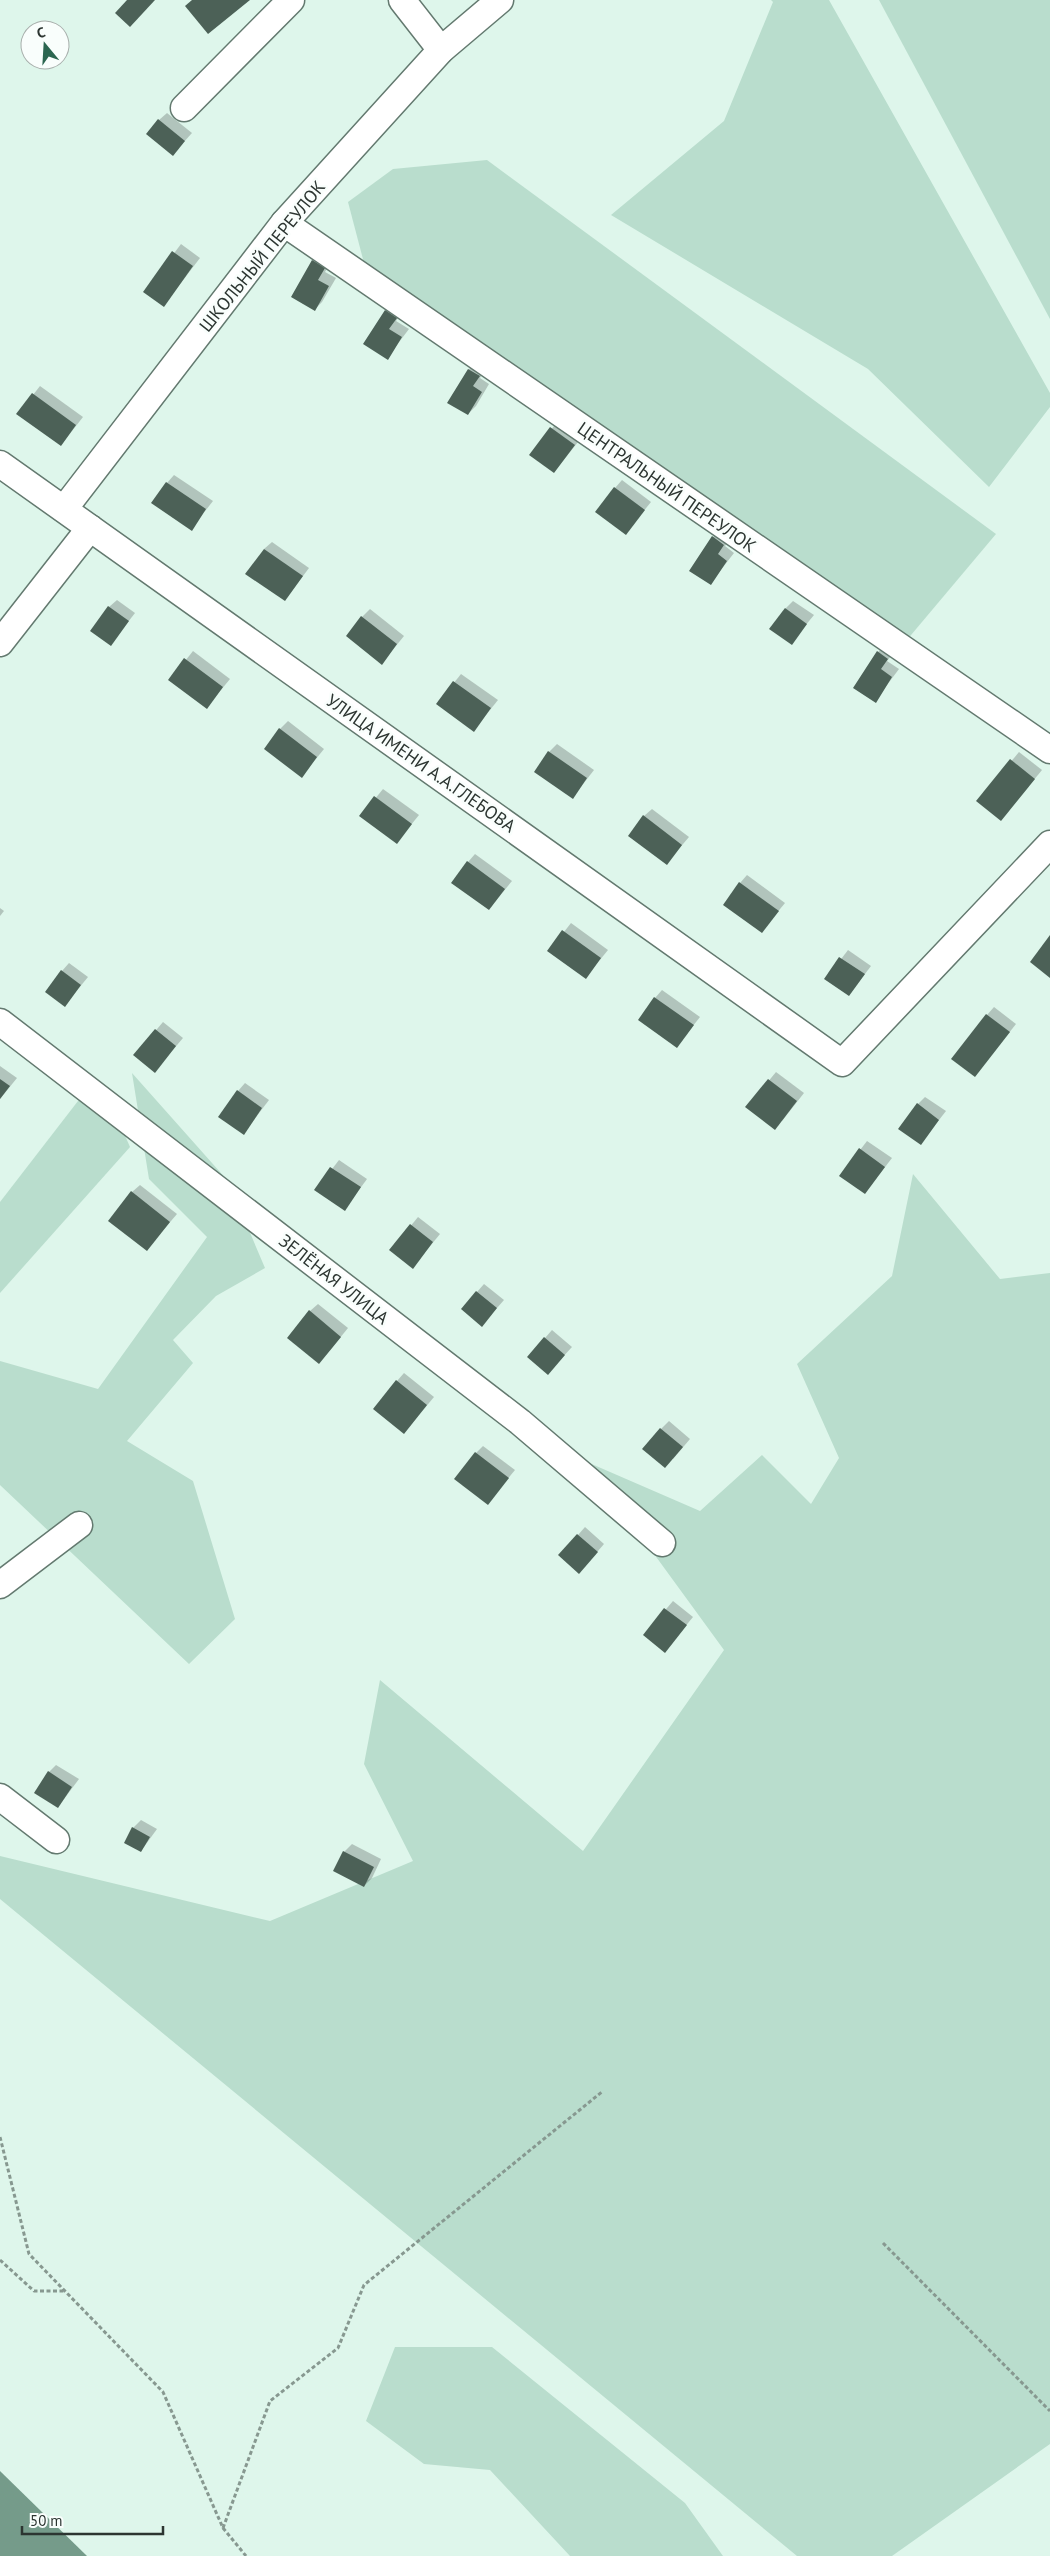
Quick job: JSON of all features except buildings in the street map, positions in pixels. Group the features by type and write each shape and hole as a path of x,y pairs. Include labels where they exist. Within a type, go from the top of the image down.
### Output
{"street":[{"path":"184,108 291,0"},
{"path":"402,0 441,50"},
{"name":"ШКОЛЬНЫЙ ПЕРЕУЛОК","path":"64,509 284,223 441,50 500,0"},
{"name":"ЦЕНТРАЛЬНЫЙ ПЕРЕУЛОК","path":"284,223 1050,750"},
{"name":"УЛИЦА ИМЕНИ А.А.ГЛЕБОВА","path":"0,464 842,1063 1050,844"},
{"path":"0,643 90,528"},
{"name":"ЗЕЛЁНАЯ УЛИЦА","path":"0,1022 520,1422 662,1544"},
{"path":"0,1584 79,1525"},
{"path":"0,1796 56,1840"}],"path":[{"path":"223,2528 270,2401 338,2348 364,2285 603,2091"},
{"path":"0,2137 29,2254 163,2392 223,2528 246,2556"},
{"path":"883,2244 1050,2411"},
{"path":"0,2260 34,2291 65,2291"}],"shaded area":[{"path":"771,0 829,0 1050,393 1050,407 989,487 868,369 611,215 724,121 773,2"},
{"path":"879,0 1050,0 1050,319"},
{"path":"487,160 996,534 906,641 364,263 348,202 393,169"},
{"path":"132,1073 228,1181 265,1268 216,1296 173,1340 193,1363 127,1441 193,1481 235,1619 189,1664 0,1485 0,1361 98,1389 207,1237 149,1179"},
{"path":"104,1088 130,1147 0,1293 0,1202 78,1101"},
{"path":"913,1174 1000,1279 1050,1273 1050,2444 892,2556 797,2556 0,1899 0,1856 270,1921 413,1861 364,1764 380,1680 583,1851 724,1650 587,1462 700,1511 762,1455 811,1504 839,1458 797,1364 892,1276"},
{"path":"395,2347 492,2347 685,2503 723,2556 570,2556 490,2470 424,2464 366,2421"},
{"path":"0,2471 87,2556 0,2556"}]}
